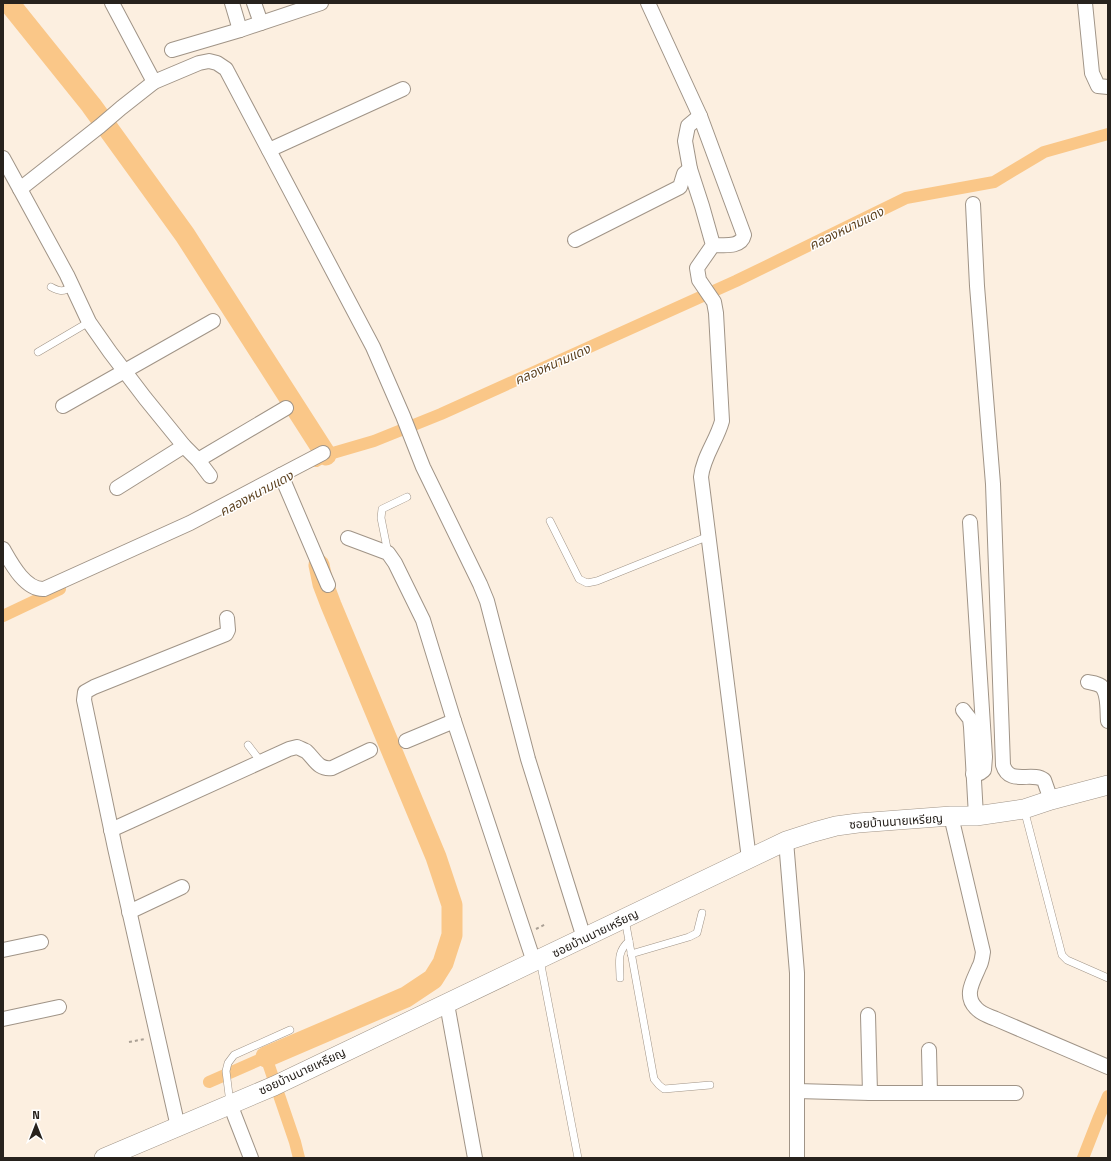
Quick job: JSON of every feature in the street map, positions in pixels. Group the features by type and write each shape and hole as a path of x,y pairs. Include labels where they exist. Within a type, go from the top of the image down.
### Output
{"street":[{"path":"112,3 154,82"},
{"path":"232,3 240,30"},
{"path":"254,3 261,22"},
{"path":"172,50 240,30 321,3"},
{"path":"648,3 700,116 744,235 743,240 739,244 713,246 697,268 699,280 714,302 716,313 722,421 720,431 702,468 701,477 749,859"},
{"path":"1086,3 1092,73 1098,86 1108,88"},
{"path":"20,189 154,82 199,63 209,61 217,63 226,69 373,347 423,467 480,584 487,601 528,758 584,938"},
{"path":"269,150 403,89"},
{"path":"700,116 688,126 685,141 690,169 713,246"},
{"path":"3,158 72,286 89,322 124,372 210,476"},
{"path":"575,240 680,187 684,174 690,169"},
{"path":"973,204 978,293 993,484 1004,765 1007,773 1012,776 1021,778 1040,777 1044,780 1051,800"},
{"path":"63,406 213,321"},
{"path":"198,460 286,408"},
{"path":"117,488 184,446"},
{"path":"3,549 16,570 25,580 36,588 44,589 283,481 322,453"},
{"path":"283,481 328,585"},
{"path":"970,522 985,757 984,770 980,773 973,774"},
{"path":"348,538 388,553 395,563 423,620 454,721 537,961"},
{"path":"178,1127 111,830 84,700 85,692 94,687 226,634 228,630 227,618"},
{"path":"1088,682 1100,685 1103,689 1106,696 1108,721"},
{"path":"963,710 970,719 976,816"},
{"path":"406,741 454,721"},
{"path":"111,830 289,749 297,747 305,751 322,768 326,769 332,768 370,750"},
{"name":"ซอยบ้านนายเหรียญ","path":"104,1158 274,1086 786,841 836,826 858,822 951,816 976,816 1024,809 1108,784"},
{"path":"951,816 983,952 982,960 971,984 970,991 971,1000 976,1008 996,1019 1108,1067"},
{"path":"786,841 797,973 797,1158"},
{"path":"130,912 182,887"},
{"path":"3,950 41,942"},
{"path":"447,1004 475,1158"},
{"path":"3,1019 59,1007"},
{"path":"868,1015 870,1093"},
{"path":"929,1050 930,1093"},
{"path":"797,1091 870,1093 1016,1093"},
{"path":"230,1104 250,1158"}],"lane":[{"path":"51,287 59,291 65,291 72,286"},
{"path":"38,352 89,322"},
{"path":"388,553 381,518 382,510 407,497"},
{"path":"550,521 579,579 587,583 597,581 709,536"},
{"path":"248,745 261,762"},
{"path":"1024,809 1062,955 1067,960 1108,978"},
{"path":"631,954 690,937 697,933 702,913"},
{"path":"625,919 654,1079 664,1089 710,1085"},
{"path":"620,978 619,957 621,951 629,941"},
{"path":"537,961 578,1158"},
{"path":"230,1104 226,1071 228,1063 234,1056 290,1030"}],"path":[{"path":"129,1042 157,1036"}],"waterway":[{"path":"9,3 91,105 185,235 326,455"},
{"name":"คลองหนามแดง","path":"316,461 326,455 374,441 441,414 736,281 906,198 994,182 1044,152 1108,134"},
{"path":"266,1057 406,997 433,979 443,963 452,935 452,905 436,857 331,605 323,584 319,565"},
{"name":"คลองหนามแดง","path":"3,616 60,589"},
{"path":"209,1082 266,1057 299,1158"},
{"path":"1083,1158 1108,1096"}]}
